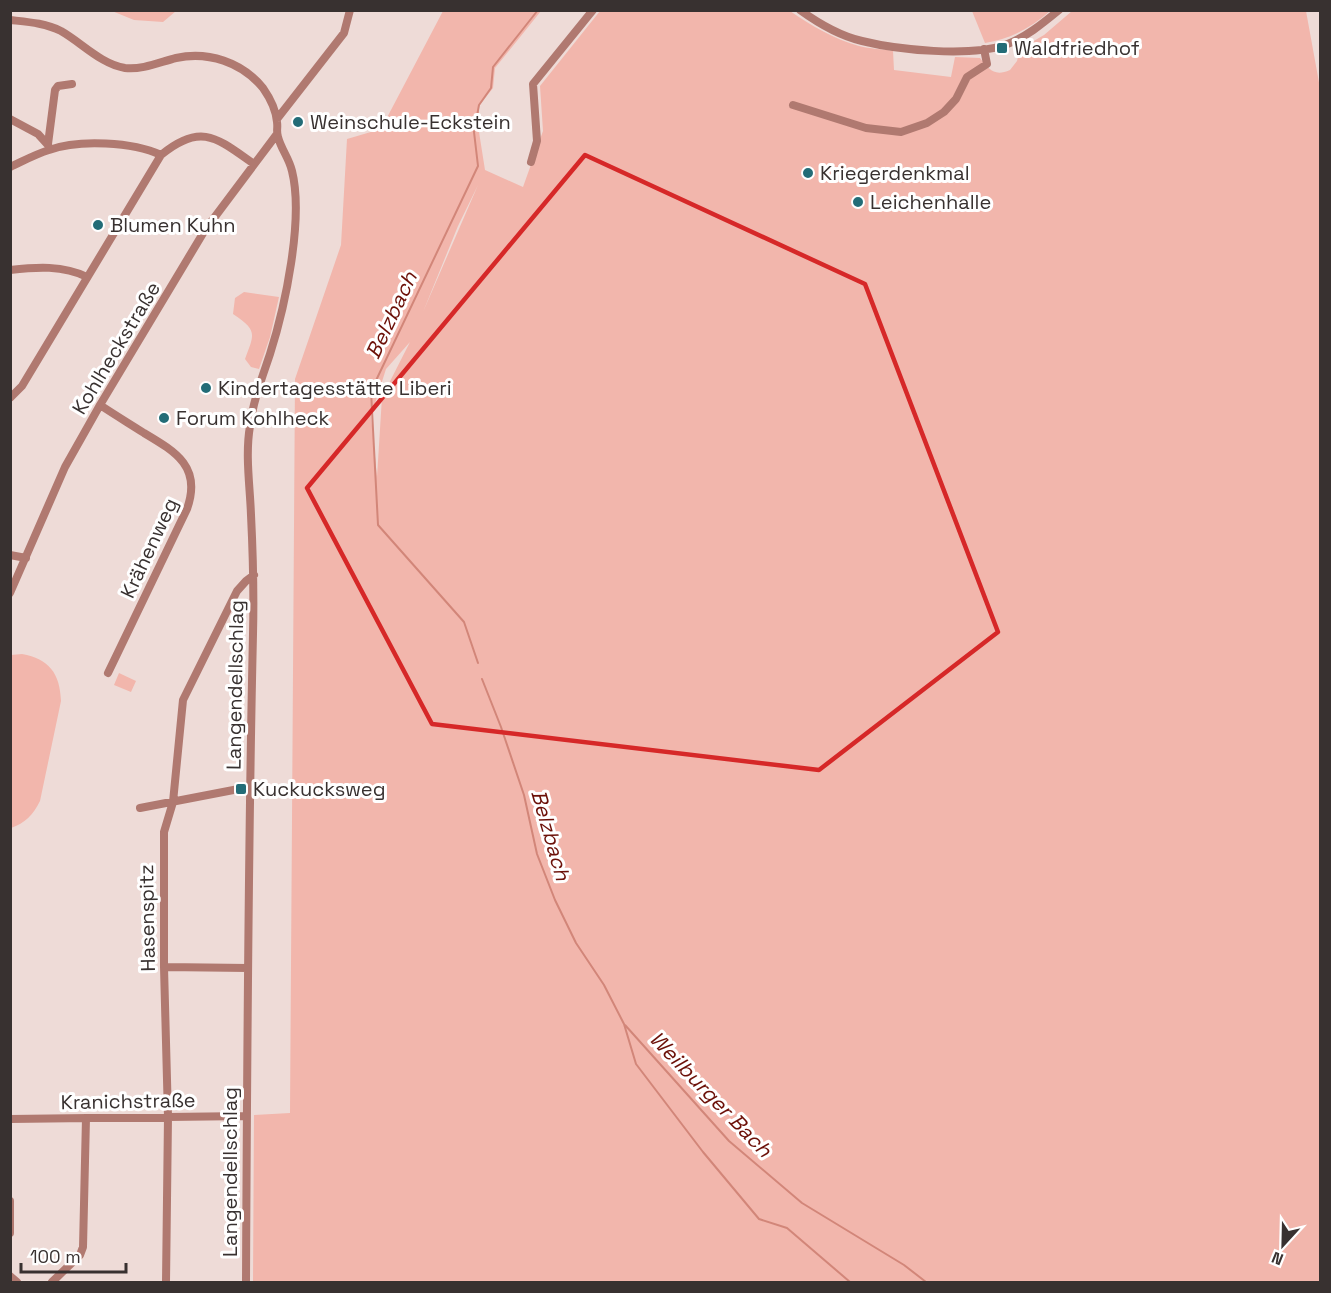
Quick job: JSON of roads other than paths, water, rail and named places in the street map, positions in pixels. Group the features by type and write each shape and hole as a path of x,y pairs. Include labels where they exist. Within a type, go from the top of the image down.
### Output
{"street":[{"path":"277,118 344,33 350,10"},
{"path":"531,162 537,141 533,84 593,10"},
{"path":"800,10 860,41 938,50 984,49 1014,42 1038,28 1059,10"},
{"path":"10,20 31,22 59,30 111,64 122,68 134,68 194,56 225,61 253,77 268,96 277,118 277,134"},
{"path":"793,105 867,128 900,132 927,123 944,112 954,102 967,77 987,64 984,49"},
{"path":"49,147 55,90 58,86 72,84"},
{"path":"10,119 38,134 49,147"},
{"name":"Kohlheckstraße","path":"10,593 65,468 100,405 205,230 277,134"},
{"name":"Langendellschlag","path":"246,1282 249,787 254,575 248,447 249,429 259,384 270,355 284,301 296,210 293,173 288,156 277,134"},
{"path":"10,398 22,386 161,155 184,139 198,136 212,137 225,143 254,164"},
{"path":"10,167 49,147 104,144 139,148 161,155"},
{"path":"10,270 50,268 68,270 87,277"},
{"name":"Krähenweg","path":"100,405 173,450 189,471 192,488 187,508 108,673"},
{"path":"10,555 26,558"},
{"name":"Hasenspitz","path":"166,1282 168,1117 162,845 173,801 183,700 237,591 254,575"},
{"path":"140,808 249,787"},
{"path":"164,967 248,968"},
{"name":"Kranichstraße","path":"10,1119 247,1116"},
{"path":"52,1282 80,1255 83,1247 86,1118"},
{"path":"10,1201 10,1233"},
{"path":"10,1276 17,1282"}],"waterway":[{"name":"Belzbach","path":"478,663 464,622 378,525 371,391 478,166 474,132 479,105 491,88 493,67 538,10"},
{"name":"Belzbach","path":"482,679 524,795 537,854 555,900 576,943 604,985 624,1024 636,1064 703,1152 759,1219 787,1228 850,1282"},
{"name":"Weilburger Bach","path":"625,1025 729,1141 802,1203 904,1265 926,1282"}],"place":[{"name":"Waldfriedhof","path":"1002,48"},
{"name":"Weinschule-Eckstein","path":"298,122"},
{"name":"Kriegerdenkmal","path":"808,173"},
{"name":"Leichenhalle","path":"858,202"},
{"name":"Blumen Kuhn","path":"98,225"},
{"name":"Kindertagesstätte Liberi","path":"206,388"},
{"name":"Forum Kohlheck","path":"164,418"},
{"name":"Kuckucksweg","path":"241,789"}]}
